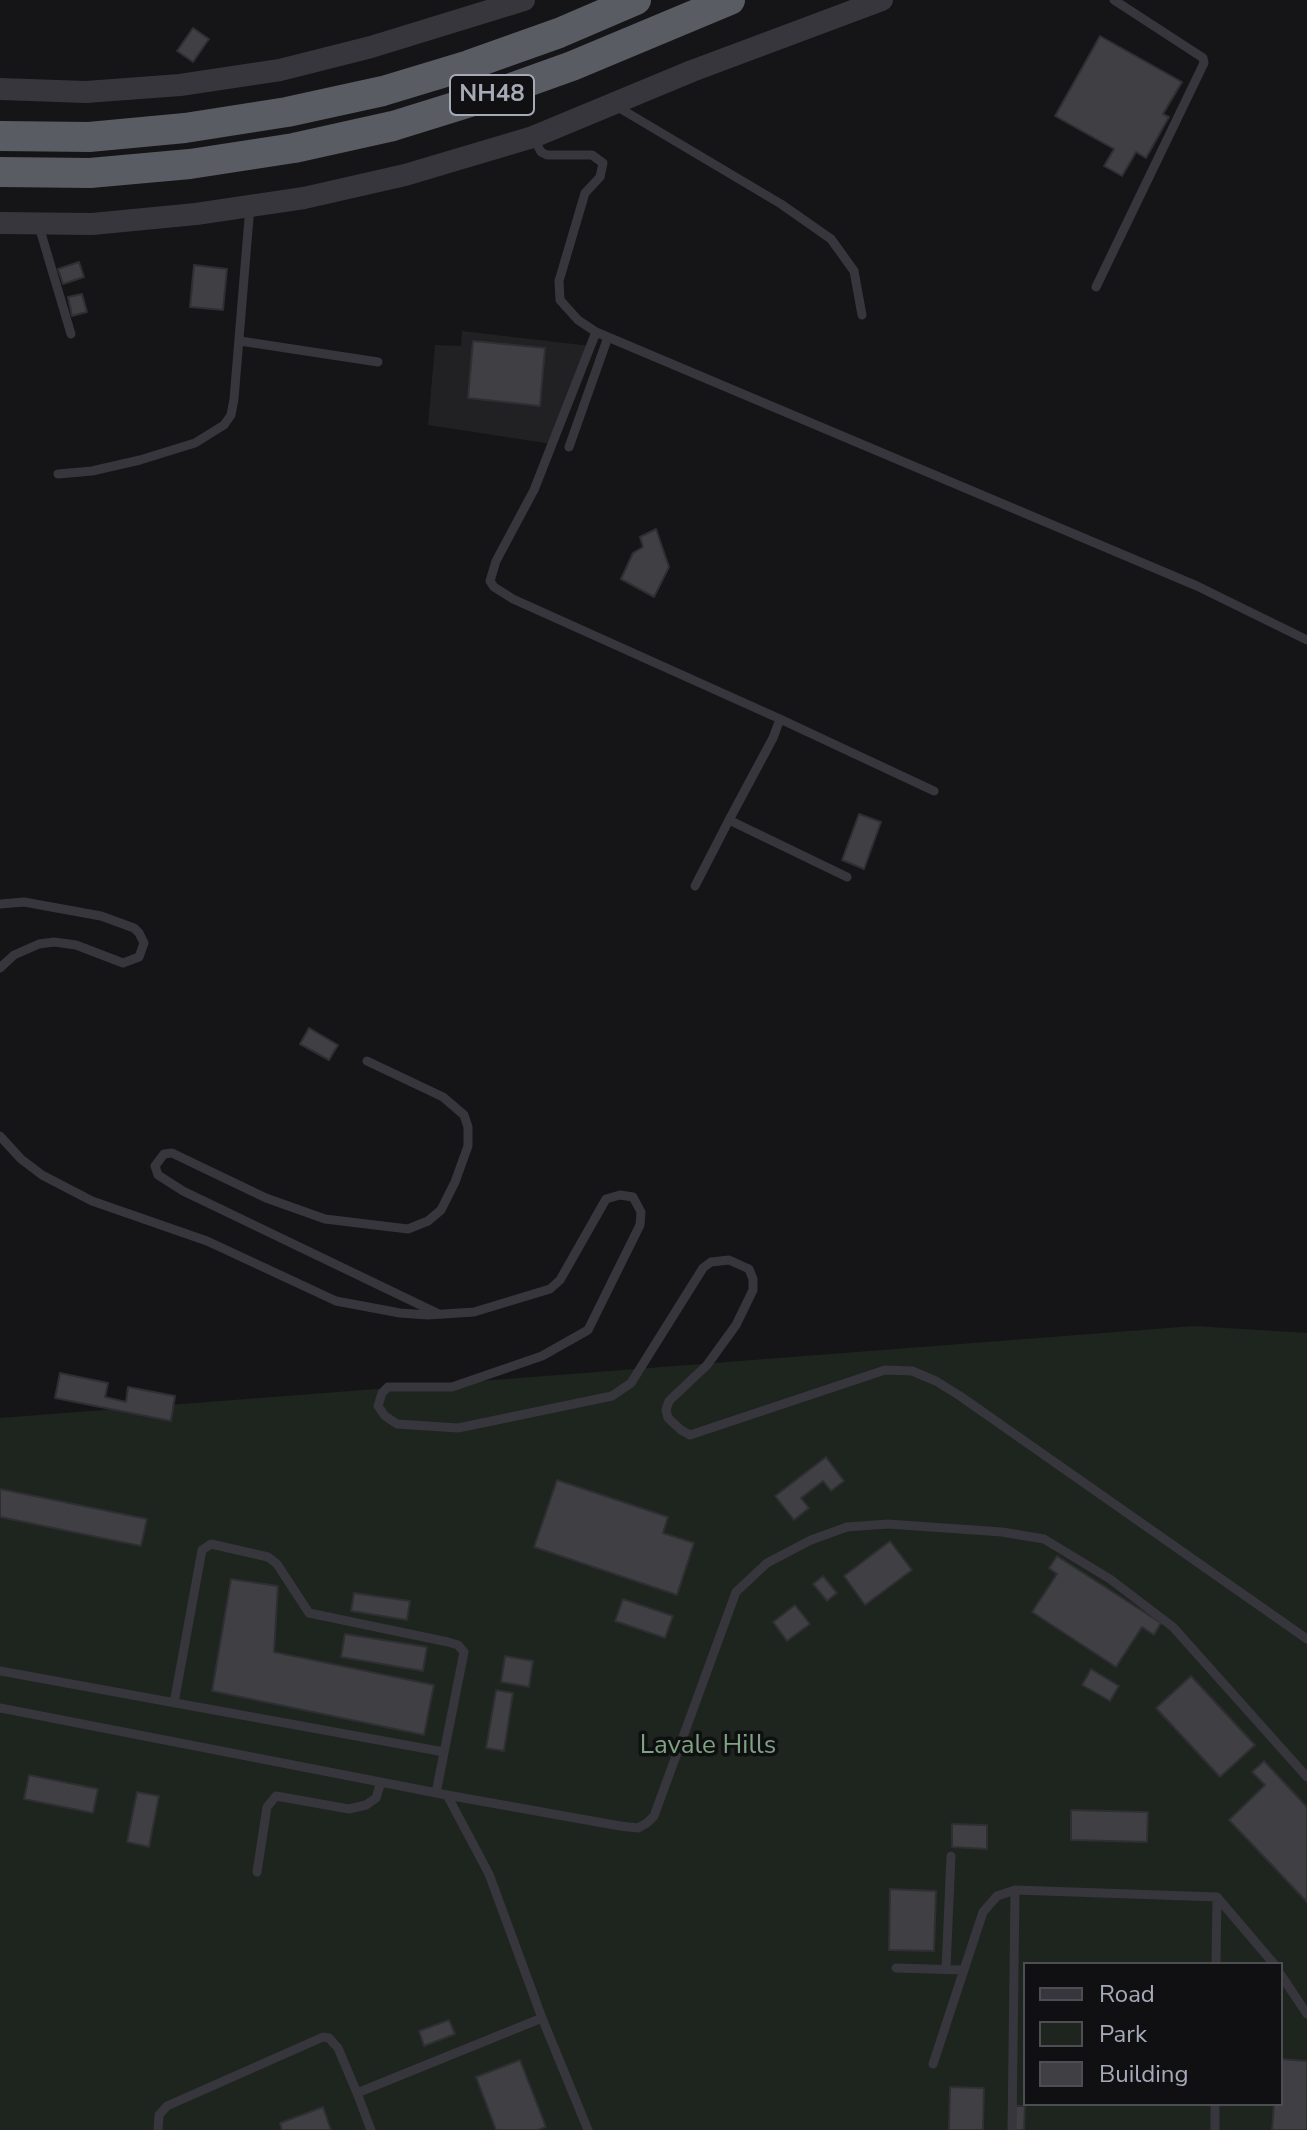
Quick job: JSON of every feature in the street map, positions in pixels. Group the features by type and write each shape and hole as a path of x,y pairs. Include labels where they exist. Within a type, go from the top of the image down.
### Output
{"highway":[{"name":"NH48","path":"0,136 89,137 185,128 287,112 383,91 469,65 559,33 636,0"},
{"name":"NH48","path":"0,172 90,173 190,164 294,148 393,126 572,66 730,0"}],"street":[{"path":"0,89 86,92 180,85 280,70 371,47 524,0"},
{"path":"0,223 92,224 196,214 304,198 405,175 533,137 692,71 882,0"}],"lane":[{"path":"1096,287 1204,63 1197,54 1114,0"},
{"path":"613,104 781,204 831,239 854,271 862,315"},
{"path":"533,137 541,152 547,155 592,155 603,163 600,177 585,193 559,281 560,300 578,320 596,332 1197,586 1307,640"},
{"path":"58,474 92,471 140,460 195,443 224,425 231,415 240,341 250,206"},
{"path":"38,223 71,334"},
{"path":"596,332 534,490 496,561 490,581 494,587 513,599 934,791"},
{"path":"569,447 608,337"},
{"path":"240,341 378,362"},
{"path":"695,886 780,719"},
{"path":"729,820 847,877"},
{"path":"0,904 24,902 101,916 134,928 144,943 139,957 123,963 76,945 54,942 39,944 14,955 0,968"},
{"path":"367,1061 443,1097 464,1115 468,1127 468,1146 441,1210 428,1221 408,1229 325,1219 266,1198 172,1153 164,1154 155,1166 158,1175 183,1191 440,1314"},
{"path":"0,1136 32,1167 92,1201 207,1241 336,1301 400,1313 474,1312 550,1289 560,1280 606,1199 620,1195 633,1197 642,1219 588,1330 542,1356 452,1387 388,1387 382,1393 378,1406 385,1416 397,1424 458,1428 612,1396 631,1383 703,1268 711,1262 729,1260 749,1269 753,1290 736,1325 707,1365 669,1401 666,1410 668,1418 681,1430 690,1435 885,1370 912,1371 960,1396 1307,1639"},
{"path":"0,1708 442,1794 638,1828 654,1816 736,1592 767,1563 811,1540 847,1527 888,1524 1002,1532 1044,1539 1110,1579 1173,1627 1307,1777"},
{"path":"174,1703 201,1553 211,1544 273,1560 309,1613 458,1645 464,1652 444,1752 442,1794 489,1874 542,2018 588,2130"},
{"path":"0,1671 444,1752"},
{"path":"257,1872 267,1807 276,1796 349,1809 366,1805 376,1798 381,1782"},
{"path":"946,1969 951,1856"},
{"path":"1012,2130 1015,1890"},
{"path":"933,2064 983,1912 997,1896 1015,1890 1217,1897 1272,1962"},
{"path":"1216,1962 1217,1897"},
{"path":"896,1968 962,1970"},
{"path":"1283,1978 1307,2014"},
{"path":"357,2093 542,2018"},
{"path":"158,2130 159,2115 167,2106 323,2037 329,2038 338,2048 371,2130"},
{"path":"1215,2106 1215,2130"}],"shaded area":[{"path":"462,331 590,346 552,444 428,425 435,345 461,346"}],"green space":[{"name":"Lavale Hills","path":"1194,1326 1307,1333 1307,2130 0,2130 0,1418"}],"building":[{"path":"193,28 209,39 193,62 177,51"},
{"path":"1100,36 1182,82 1163,114 1169,117 1146,158 1136,152 1122,176 1104,166 1114,149 1055,116"},
{"path":"79,262 84,277 63,284 58,269"},
{"path":"194,265 227,269 223,310 190,307"},
{"path":"82,294 87,312 72,316 68,297"},
{"path":"473,341 545,348 540,406 468,398"},
{"path":"656,529 669,567 654,597 621,579 633,553 643,547 640,537"},
{"path":"859,814 881,822 864,869 842,860"},
{"path":"309,1028 338,1045 329,1060 300,1044"},
{"path":"60,1373 108,1383 105,1397 126,1402 128,1387 175,1396 171,1421 55,1398"},
{"path":"826,1457 844,1481 831,1491 823,1481 801,1498 809,1508 794,1520 775,1496"},
{"path":"557,1480 668,1517 663,1533 694,1543 677,1595 534,1547"},
{"path":"0,1489 147,1519 141,1546 0,1517"},
{"path":"890,1541 912,1570 865,1605 844,1576"},
{"path":"1057,1556 1161,1623 1154,1635 1142,1627 1116,1667 1032,1612 1057,1574 1049,1568"},
{"path":"823,1576 837,1593 827,1601 813,1584"},
{"path":"231,1579 278,1586 274,1652 434,1685 424,1735 212,1691"},
{"path":"354,1593 410,1601 407,1620 351,1611"},
{"path":"623,1599 673,1616 665,1638 615,1621"},
{"path":"795,1605 810,1624 787,1641 773,1622"},
{"path":"345,1634 427,1647 423,1671 341,1657"},
{"path":"505,1656 533,1661 529,1687 501,1682"},
{"path":"1091,1669 1119,1686 1110,1701 1082,1685"},
{"path":"1191,1676 1255,1745 1220,1777 1156,1708"},
{"path":"496,1690 513,1693 504,1751 486,1748"},
{"path":"1264,1761 1307,1807 1307,1902 1229,1820 1265,1785 1252,1772"},
{"path":"29,1775 98,1789 93,1813 24,1799"},
{"path":"137,1792 159,1796 149,1847 127,1842"},
{"path":"1071,1810 1148,1812 1147,1842 1071,1840"},
{"path":"952,1824 987,1825 987,1849 952,1847"},
{"path":"890,1889 936,1891 934,1951 889,1950"},
{"path":"449,2020 455,2034 424,2046 419,2031"},
{"path":"1283,2059 1307,2061 1307,2130 1272,2130 1274,2106 1283,2106"},
{"path":"520,2060 546,2127 538,2130 496,2130 476,2077"},
{"path":"950,2087 984,2088 983,2130 949,2130"},
{"path":"1014,2106 1025,2106 1024,2130 1013,2130"},
{"path":"323,2107 331,2130 282,2130 280,2123"}]}
